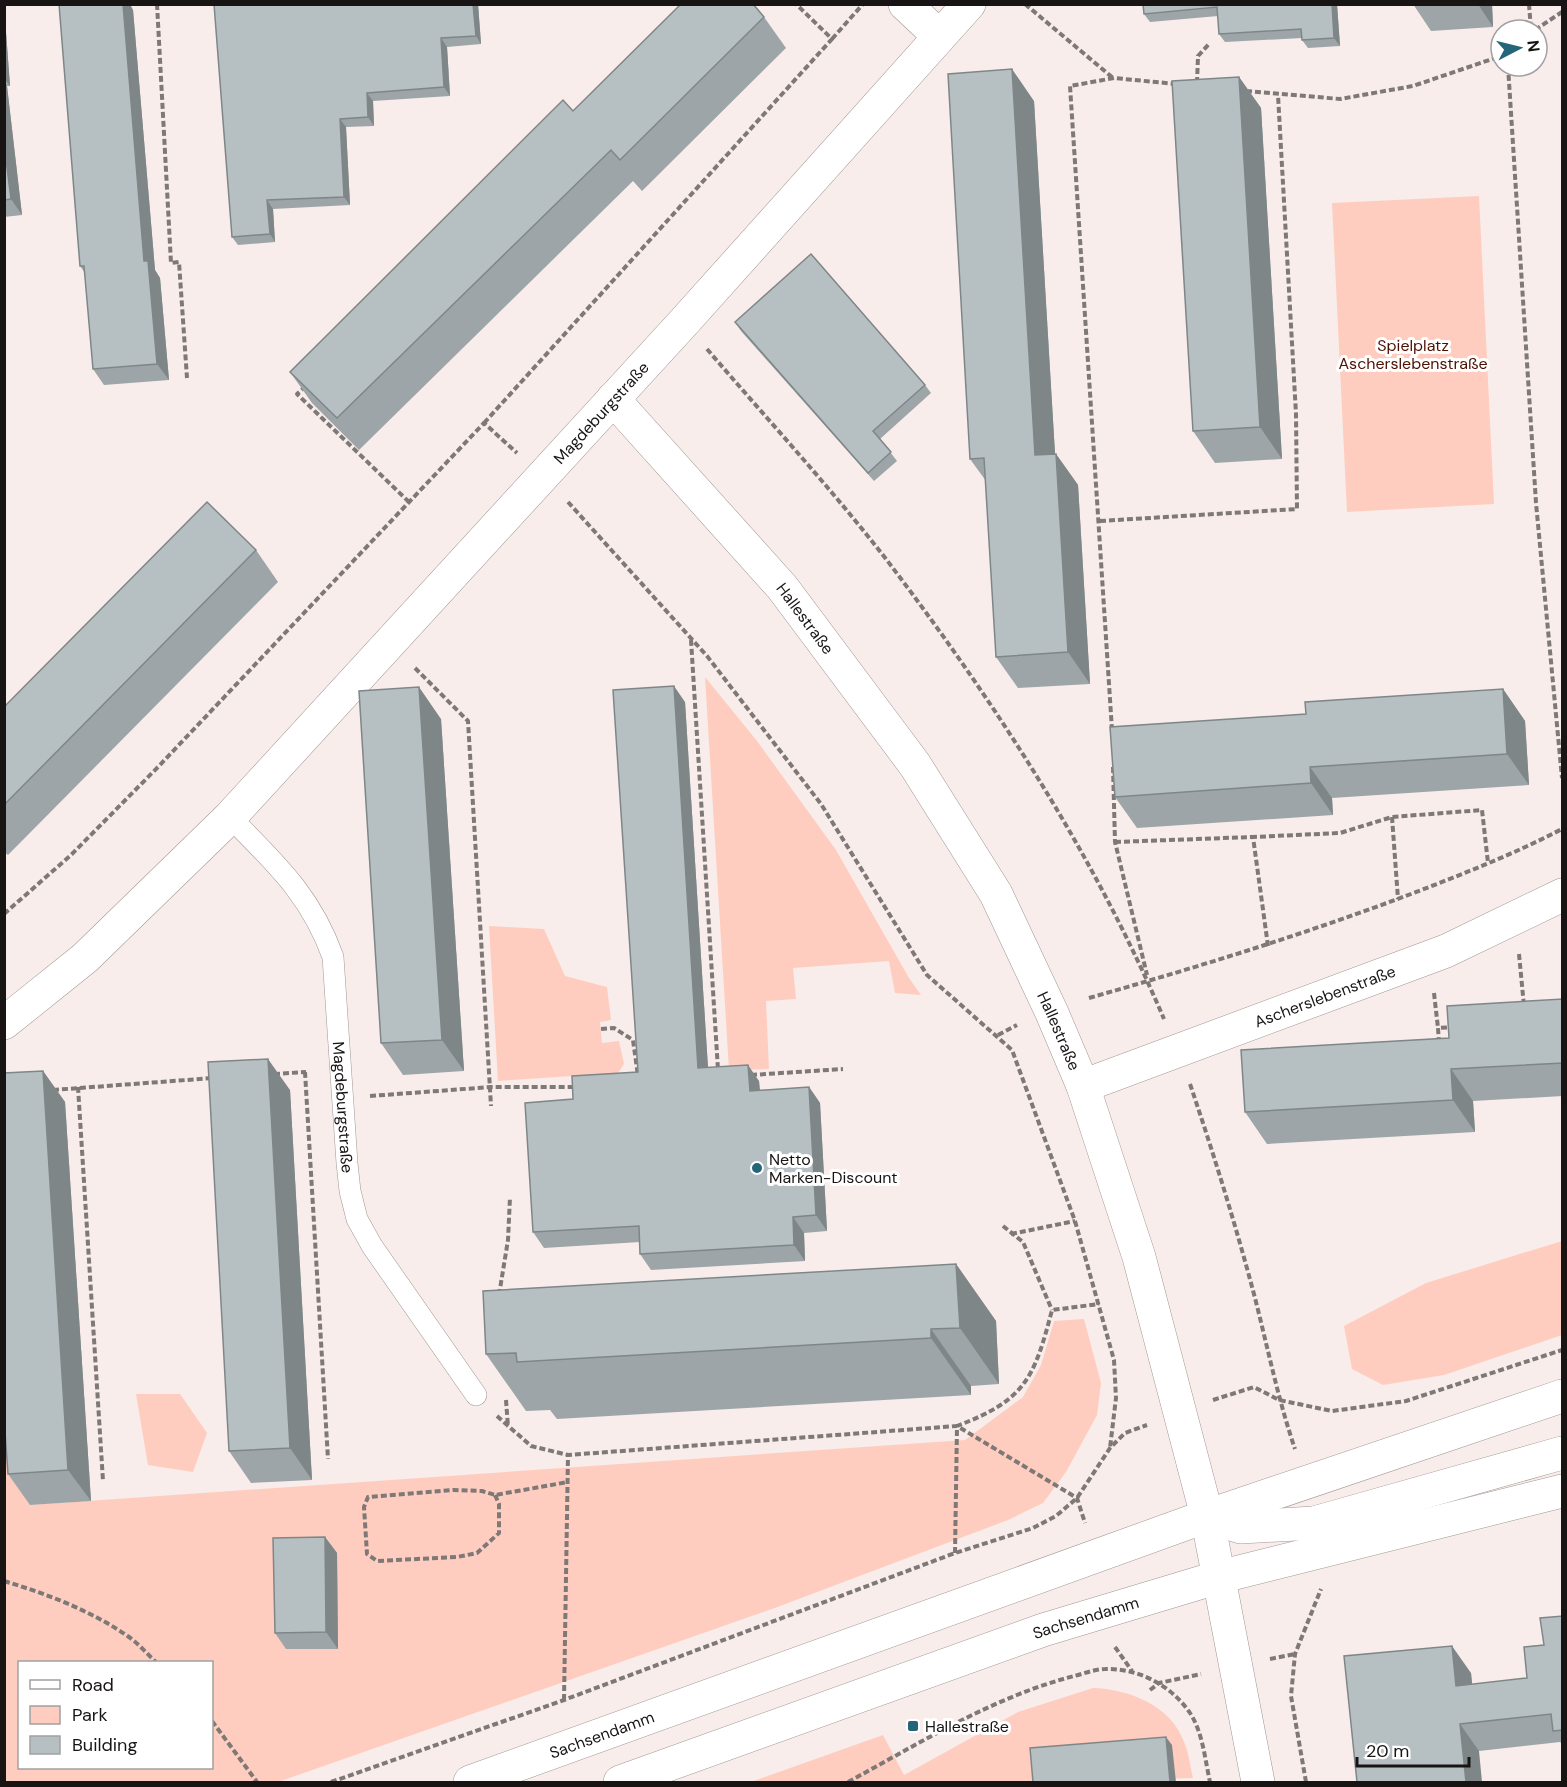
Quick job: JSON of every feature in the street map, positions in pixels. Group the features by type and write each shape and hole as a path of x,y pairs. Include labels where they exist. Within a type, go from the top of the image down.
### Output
{"street":[{"path":"905,4 939,36"},
{"name":"Magdeburgstraße","path":"4,1023 85,958 230,817 684,322 969,4"},
{"name":"Hallestraße","path":"613,399 782,587 915,765 996,894 1052,1013 1083,1086 1139,1257 1207,1516 1258,1782"},
{"name":"Ascherslebenstraße","path":"1083,1086 1446,951 1563,895"},
{"name":"Sachsendamm","path":"470,1782 1207,1516 1563,1396"},
{"path":"1207,1516 1242,1527 1314,1523 1563,1453"},
{"name":"Sachsendamm","path":"620,1782 1043,1630 1219,1577 1323,1549 1563,1491"}],"lane":[{"name":"Magdeburgstraße","path":"230,817 303,895 323,929 333,957 350,1191 357,1219 372,1246 476,1395"}],"path":[{"path":"157,4 171,263 179,262 187,378"},
{"path":"796,4 832,39"},
{"path":"4,914 79,847 484,423 863,4"},
{"path":"1025,4 1114,78"},
{"path":"1549,20 1563,12"},
{"path":"1197,86 1198,56 1209,44"},
{"path":"1238,90 1340,99 1413,86 1489,60"},
{"path":"1112,741 1100,521 1070,86 1114,78 1207,87"},
{"path":"1509,78 1536,503 1563,778"},
{"path":"1100,521 1297,509 1296,414 1278,95"},
{"path":"684,322 885,558 987,697 1037,773 1101,888 1148,982 1178,1051 1226,1193 1256,1301 1279,1400 1306,1482"},
{"path":"314,378 297,394 409,502"},
{"path":"484,423 542,475 594,527 691,638 821,804 927,975 998,1035 1012,1050 1075,1221 1114,1360 1116,1398 1110,1448"},
{"path":"691,638 718,1076"},
{"path":"389,642 468,722 491,1106"},
{"path":"1113,764 1115,842 1148,982"},
{"path":"1115,842 1340,833 1392,817 1482,810 1488,863"},
{"path":"1392,817 1398,898"},
{"path":"1089,999 1268,946 1488,863 1563,829"},
{"path":"1254,837 1268,946"},
{"path":"1520,954 1525,1012"},
{"path":"1434,990 1439,1046"},
{"path":"998,1035 1017,1025"},
{"path":"1438,1028 1460,1027"},
{"path":"601,1029 614,1028 633,1040 639,1083"},
{"path":"741,1075 843,1069"},
{"path":"269,1074 341,1070"},
{"path":"305,1072 328,1459"},
{"path":"46,1091 221,1077"},
{"path":"343,1099 491,1087 581,1086"},
{"path":"78,1087 103,1481"},
{"path":"497,1299 508,1240 510,1197"},
{"path":"1010,1234 1075,1221"},
{"path":"476,1395 531,1446 568,1455 957,1426 991,1413 1021,1389 1037,1362 1052,1310 1023,1242 1002,1226"},
{"path":"1052,1310 1099,1304"},
{"path":"331,1782 564,1700 956,1553 1033,1528 1056,1516 1077,1498 1110,1448 1125,1433 1179,1412 1254,1387 1279,1400 1332,1412 1406,1401 1563,1350"},
{"path":"506,1397 508,1427"},
{"path":"957,1426 1077,1498 1087,1527"},
{"path":"956,1553 957,1426"},
{"path":"564,1700 568,1455"},
{"path":"495,1495 500,1512 499,1533 477,1553 410,1561 377,1561 368,1554 364,1507 368,1497 454,1490 482,1491 495,1495 568,1482"},
{"path":"1306,1782 1291,1696 1295,1654 1328,1573 1323,1549"},
{"path":"4,1581 43,1593 92,1616 129,1637 155,1661"},
{"path":"1116,1651 1132,1671"},
{"path":"1276,1658 1295,1654"},
{"path":"848,1782 960,1721 1048,1683 1103,1669 1132,1671 1159,1683 1176,1696 1190,1714 1201,1738 1210,1782"},
{"path":"1150,1690 1159,1683 1194,1675"},
{"path":"213,1722 257,1782"}],"green space":[{"name":"Spielplatz Ascherslebenstraße","path":"1479,196 1494,504 1347,512 1332,203"},
{"path":"705,677 757,741 836,850 921,995 895,993 889,961 793,968 796,999 766,1001 769,1069 729,1070"},
{"path":"489,926 544,929 565,976 607,987 611,1020 600,1022 602,1043 619,1041 624,1064 618,1073 498,1081"},
{"path":"4,1106 30,1505 965,1440 1023,1397 1041,1365 1054,1321 1084,1319 1101,1383 1097,1415 1066,1472 1043,1503 1008,1520 772,1609 278,1782 5,1782"},
{"path":"1562,1241 1562,1335 1444,1375 1383,1385 1352,1369 1344,1326 1426,1283"},
{"path":"136,1394 180,1394 207,1433 193,1472 148,1465"},
{"path":"1093,1688 1134,1696 1159,1709 1169,1718 1178,1729 1186,1746 1193,1778 1038,1782 751,1782 883,1735 904,1775 1018,1712"}],"building":[{"path":"59,4 123,4 144,261 148,261 157,364 93,369 84,266 80,266"},
{"path":"214,4 473,4 476,36 441,38 444,87 367,93 368,117 340,119 344,197 267,200 270,234 232,237"},
{"path":"681,4 753,4 764,17 620,160 611,150 337,418 290,372 563,100 573,111"},
{"path":"1143,4 1332,4 1334,38 1302,40 1301,29 1219,34 1217,7 1144,14"},
{"path":"1012,69 1035,455 1056,454 1068,652 996,657 984,458 970,459 948,74"},
{"path":"1239,77 1260,427 1193,431 1172,81"},
{"path":"4,144 11,199 4,200"},
{"path":"811,254 925,385 873,431 891,452 868,473 735,322"},
{"path":"207,502 256,550 4,805 4,707"},
{"path":"674,686 698,1068 748,1065 750,1091 809,1087 816,1215 793,1217 794,1245 640,1254 639,1226 533,1232 525,1103 573,1099 572,1076 638,1072 613,690"},
{"path":"419,687 442,1040 381,1043 359,691"},
{"path":"1503,689 1507,754 1310,767 1311,783 1115,797 1110,727 1306,714 1305,702"},
{"path":"1563,999 1563,1063 1451,1069 1453,1100 1245,1112 1241,1050 1449,1038 1447,1006"},
{"path":"268,1059 290,1448 229,1451 208,1062"},
{"path":"43,1071 68,1470 8,1474 4,1417 4,1073"},
{"path":"956,1264 960,1328 931,1329 931,1338 517,1362 516,1353 486,1354 483,1291"},
{"path":"325,1537 326,1632 275,1633 273,1538"},
{"path":"1563,1616 1563,1730 1553,1731 1551,1714 1460,1724 1466,1782 1357,1782 1344,1656 1452,1646 1456,1686 1527,1678 1524,1647 1544,1645 1540,1618"},
{"path":"1166,1737 1170,1782 1033,1782 1030,1748"}],"place":[{"name":"Netto Marken-Discount","path":"757,1168"},
{"name":"Hallestraße","path":"913,1726"}]}
